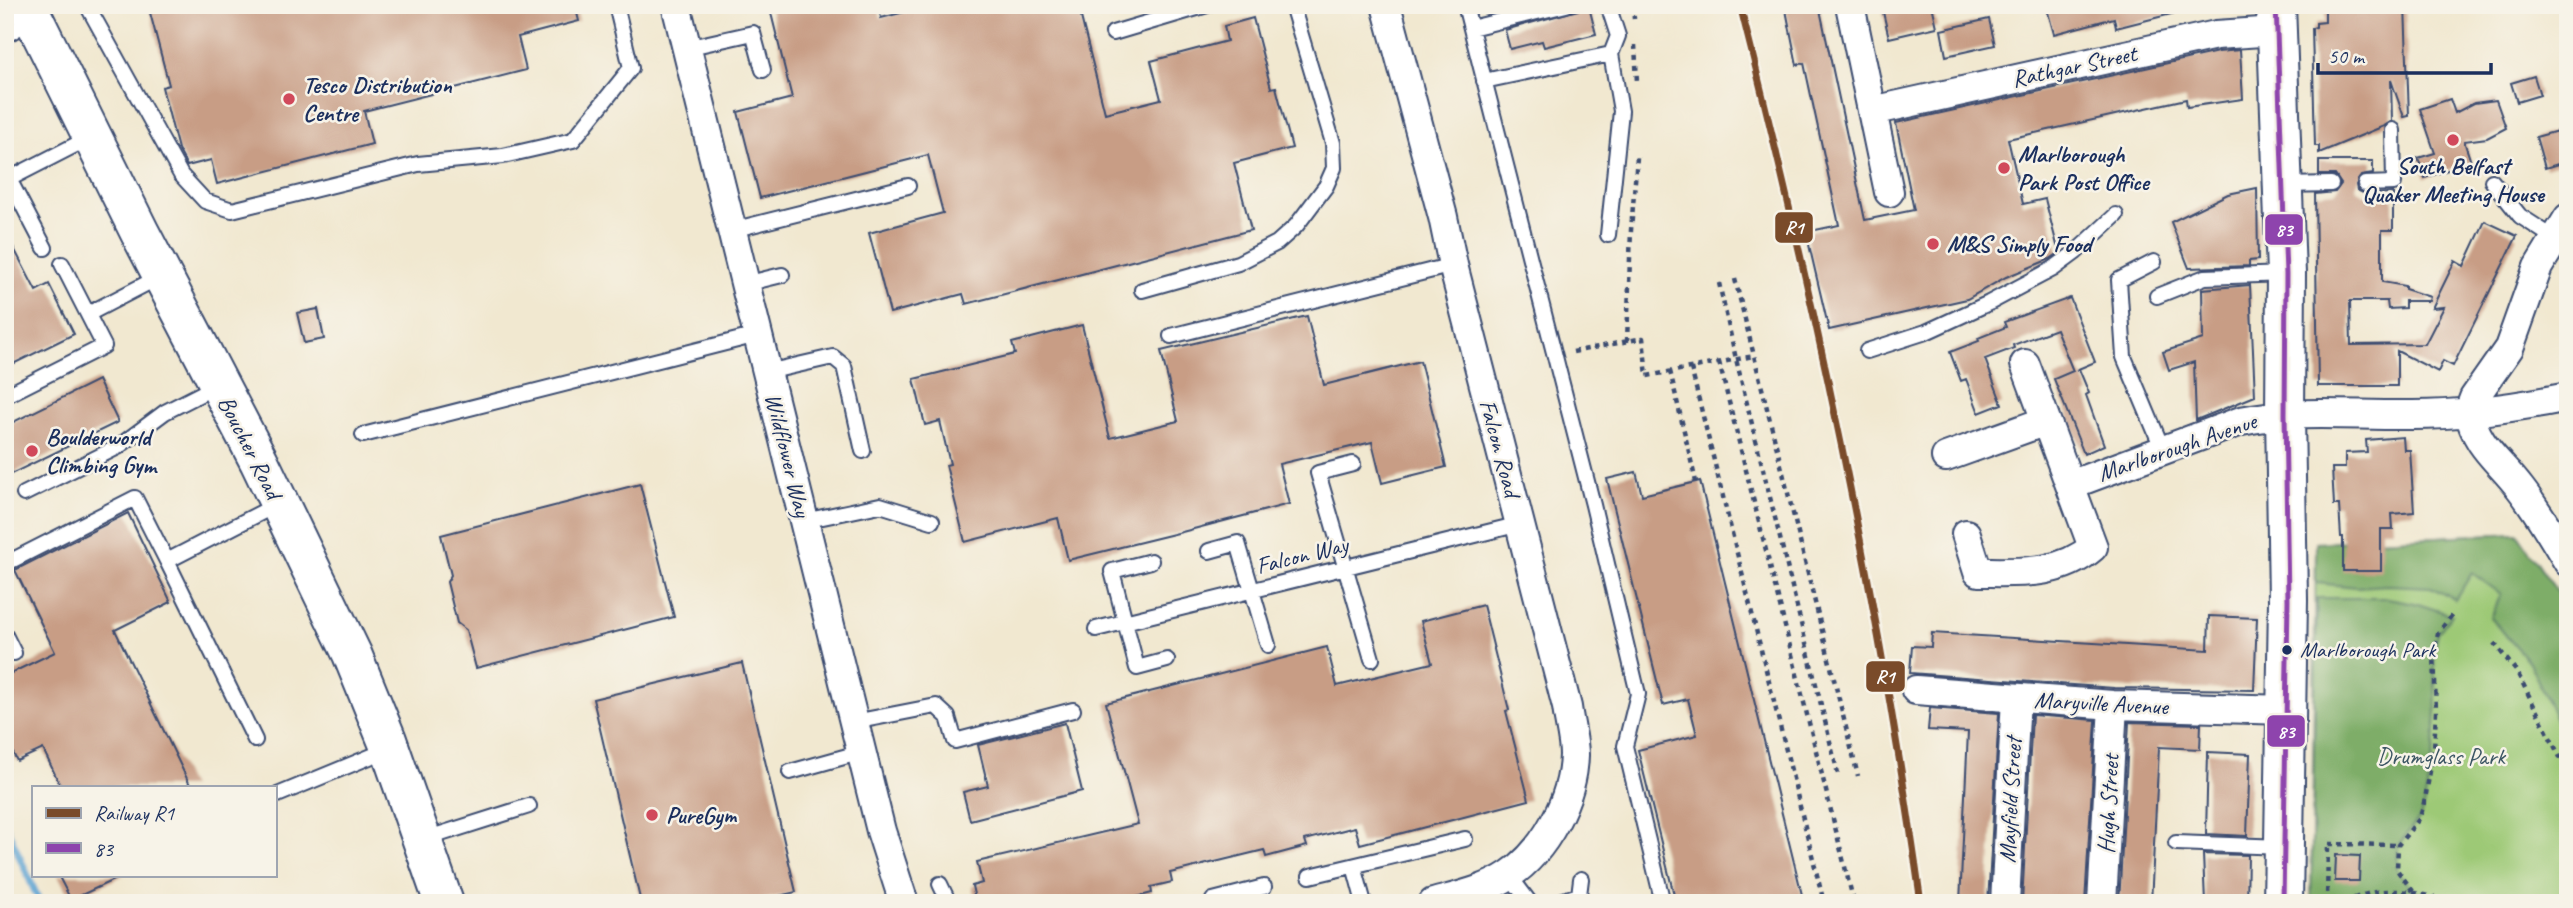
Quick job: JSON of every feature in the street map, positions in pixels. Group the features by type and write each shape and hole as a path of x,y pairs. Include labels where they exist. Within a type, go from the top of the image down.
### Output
{"street":[{"name":"Wildflower Way","path":"676,5 881,831 904,903"},
{"name":"Falcon Road","path":"1386,5 1443,217 1567,707 1574,755 1567,800 1550,830 1529,858 1510,875"},
{"path":"1850,5 1889,192"},
{"path":"2277,18 2286,274 2287,710 2283,903"},
{"name":"Rathgar Street","path":"1872,111 2216,35 2277,18"},
{"name":"Boucher Road","path":"22,20 92,136 219,384 352,654 424,840 444,903"},
{"path":"2561,228 2538,267 2509,348 2474,398 2469,411 2472,427 2481,444 2519,486 2568,562"},
{"path":"1966,534 1978,572 2038,572 2079,559 2093,547 2025,364"},
{"path":"2285,414 2415,415 2512,407 2568,397"},
{"name":"Marlborough Avenue","path":"2070,485 2241,421 2285,414"},
{"path":"1946,457 2046,421"},
{"name":"Maryville Avenue","path":"1916,690 2113,705 2287,710"},
{"name":"Mayfield Street","path":"2005,903 2016,698"},
{"name":"Hugh Street","path":"2102,903 2113,705"},
{"path":"1439,902 1483,888 1510,875"}],"lane":[{"path":"87,5 181,175 205,201 232,210 418,164 503,156 573,141 631,68 616,5"},
{"path":"1113,33 1207,5"},
{"path":"1142,290 1237,262 1277,243 1296,226 1326,186 1334,168 1333,143 1293,5"},
{"path":"1465,5 1638,694 1625,746 1663,903"},
{"path":"1471,28 1566,5"},
{"path":"1604,5 1609,8 1618,36 1611,54 1621,111 1608,236"},
{"path":"686,48 753,33 762,71"},
{"path":"1485,81 1611,54"},
{"path":"2365,184 2395,183 2393,130"},
{"path":"45,248 7,180 92,136"},
{"path":"2492,181 2520,216 2561,228"},
{"path":"2283,185 2331,184"},
{"path":"732,230 908,186"},
{"path":"1867,351 1926,332 2053,269 2116,215"},
{"path":"2154,262 2119,280 2119,300 2124,357 2163,450"},
{"path":"5,396 104,346 62,264"},
{"path":"1171,336 1453,265"},
{"path":"2157,296 2204,277 2286,274"},
{"path":"745,284 782,275"},
{"path":"88,314 162,276"},
{"path":"363,435 757,335"},
{"path":"767,372 833,357 844,366 863,451"},
{"path":"23,494 118,447 164,412 219,384"},
{"path":"1353,464 1318,473 1372,659"},
{"path":"5,564 135,498 255,740"},
{"path":"167,561 279,504"},
{"path":"804,521 880,505 932,521"},
{"name":"Falcon Way","path":"1096,629 1520,524"},
{"path":"1209,551 1238,543 1268,645"},
{"path":"1151,561 1112,571 1137,668 1167,660"},
{"path":"5,635 14,653"},
{"path":"854,722 936,706 948,717 955,741 1073,710"},
{"path":"276,796 390,749"},
{"path":"790,772 862,752"},
{"path":"424,840 528,806"},
{"path":"1310,876 1465,839"},
{"path":"2176,843 2285,848"},
{"path":"1354,866 1364,903"},
{"path":"1510,875 1531,903"},
{"path":"1554,903 1579,895 1581,878"},
{"path":"940,884 949,903"},
{"path":"1214,903 1213,900 1264,887"}],"path":[{"path":"1735,279 1858,776"},
{"path":"1719,283 1839,778"},
{"path":"1555,356 1643,338 1647,376 1754,356"},
{"path":"1719,362 1854,903"},
{"path":"1691,368 1824,903"},
{"path":"1670,371 1696,482"},
{"path":"2413,891 2397,870 2398,845 2420,818 2425,799 2434,749 2434,652 2438,633 2452,615"},
{"path":"2494,643 2517,672 2567,770"},
{"path":"2328,903 2328,844 2398,845"},
{"path":"2345,903 2363,892 2413,891 2449,903"}],"green space":[{"name":"Drumglass Park","path":"2517,533 2568,608 2568,903 2311,903 2316,543"},
{"path":"2517,533 2568,608 2568,728 2558,723 2529,662 2491,618 2501,594 2472,573 2455,600 2431,587 2357,587 2316,583 2316,543"},
{"path":"2317,598 2388,598 2452,615 2438,633 2434,652 2434,749 2425,799 2420,818 2398,845 2397,870 2413,891 2435,897 2365,897 2358,903 2311,903"}],"building":[{"name":"Tesco Distribution Centre","path":"148,5 575,5 579,21 518,37 526,70 364,111 372,144 217,184 211,160 187,166 178,149 162,87 169,85"},
{"path":"785,5 878,5 881,18 932,5 1078,5 1105,113 1161,99 1151,61 1227,41 1224,26 1253,18 1271,88 1276,87 1292,148 1234,163 1251,230 966,304 963,294 890,313 869,233 943,213 928,155 760,198 738,112 792,98 770,9"},
{"path":"1785,5 1819,5 1865,220 1914,210 1896,123 2218,52 2240,50 2243,99 2187,107 2186,99 2008,139 2023,204 2045,199 2059,253 2006,277 1967,299 1829,330 1806,232 1839,225 1804,63 1797,65"},
{"path":"1912,5 1932,5 1937,27 1889,38 1883,12"},
{"path":"2046,5 2178,5 2179,12 2116,28 2114,18 2054,34"},
{"path":"2325,5 2405,5 2409,116 2404,117 2391,80 2392,121 2319,153 2319,146 2315,146 2312,28 2316,27 2316,23 2325,22"},
{"path":"1589,7 1596,34 1544,47 1542,41 1510,49 1505,30"},
{"path":"1989,19 1995,45 1946,56 1941,30"},
{"path":"2534,76 2540,95 2517,102 2511,83"},
{"name":"South Belfast Quaker Meeting House","path":"2450,99 2455,113 2474,103 2496,100 2506,128 2487,138 2464,141 2471,162 2425,178 2418,158 2435,153 2420,109"},
{"path":"2568,128 2568,161 2545,168 2536,137"},
{"path":"2319,161 2373,161 2373,174 2361,176 2356,185 2357,190 2365,194 2393,193 2393,230 2382,230 2382,282 2405,286 2405,289 2430,297 2429,301 2405,301 2405,308 2388,309 2387,301 2350,301 2351,345 2425,344 2444,307 2432,308 2455,261 2464,266 2485,221 2517,236 2453,366 2443,361 2438,372 2397,351 2397,386 2318,386 2315,194 2335,192 2341,184 2335,175 2319,175"},
{"path":"2257,188 2258,260 2249,261 2249,266 2189,268 2171,222 2228,194"},
{"path":"5,231 36,291 49,284 74,334 5,368"},
{"path":"2250,285 2255,396 2196,420 2194,362 2169,370 2163,352 2203,339 2202,289"},
{"path":"2070,298 2095,362 2076,370 2079,369 2089,393 2086,395 2104,445 2084,454 2054,379 2073,371 2056,329 1985,359 2002,404 1979,413 1966,379 1961,381 1950,352 2006,327 2004,322"},
{"path":"318,309 324,339 304,343 297,313"},
{"path":"1307,316 1324,385 1420,361 1446,467 1382,483 1372,442 1279,464 1289,504 1182,532 1068,560 1058,518 965,542 946,465 950,464 940,421 925,425 914,379 1015,354 1012,343 1082,325 1110,438 1178,421 1161,351"},
{"name":"Boulderworld Climbing Gym","path":"98,380 118,422 5,477 5,426"},
{"path":"2403,437 2404,450 2410,450 2414,512 2392,514 2393,529 2381,529 2381,571 2343,571 2343,537 2339,505 2334,505 2332,468 2345,468 2345,453 2367,452 2366,440"},
{"path":"1636,472 1642,495 1700,481 1804,903 1676,903 1638,750 1697,735 1688,699 1663,705 1607,479"},
{"path":"640,484 674,617 476,668 466,630 457,623 447,582 451,575 441,535"},
{"path":"128,513 171,602 115,630 191,786 61,786 43,749 17,761 5,737 5,676 55,652 15,570"},
{"path":"1483,605 1529,800 1360,844 1355,827 1305,840 1307,846 1266,857 1264,850 1170,873 1172,882 1151,887 1152,893 1114,903 976,903 972,886 982,883 977,862 1138,824 1106,703 1327,647 1337,686 1432,663 1421,621"},
{"path":"2209,616 2257,618 2254,690 2114,688 1910,673 1912,646 1931,647 1932,633 2208,650"},
{"path":"742,663 796,892 749,903 641,903 593,699"},
{"path":"1930,708 1999,713 1988,903 1960,903 1968,732 1928,730"},
{"path":"2032,715 2096,720 2085,903 2022,903"},
{"path":"2129,722 2201,724 2200,749 2159,747 2151,903 2119,903"},
{"path":"1065,723 1082,791 970,820 963,792 988,786 978,745"},
{"path":"2208,752 2250,754 2247,836 2206,834"},
{"path":"2203,854 2248,855 2247,903 2205,903"},
{"path":"2336,855 2360,856 2359,881 2335,881"},
{"path":"59,876 122,876 71,900"}],"waterway":[{"path":"5,824 40,903"}],"rail line":[{"name":"R1","path":"1740,5 1794,228 1843,452 1886,677 1921,903"}],"transit line":[{"name":"83","path":"2276,5 2286,274 2288,600 2283,903"}],"place":[{"name":"Tesco Distribution Centre","path":"289,99"},
{"name":"South Belfast Quaker Meeting House","path":"2453,140"},
{"name":"Marlborough Park Post Office","path":"2004,168"},
{"name":"M&S Simply Food","path":"1933,244"},
{"name":"Boulderworld Climbing Gym","path":"32,451"},
{"name":"Marlborough Park","path":"2287,650"},
{"name":"PureGym","path":"652,815"}]}
